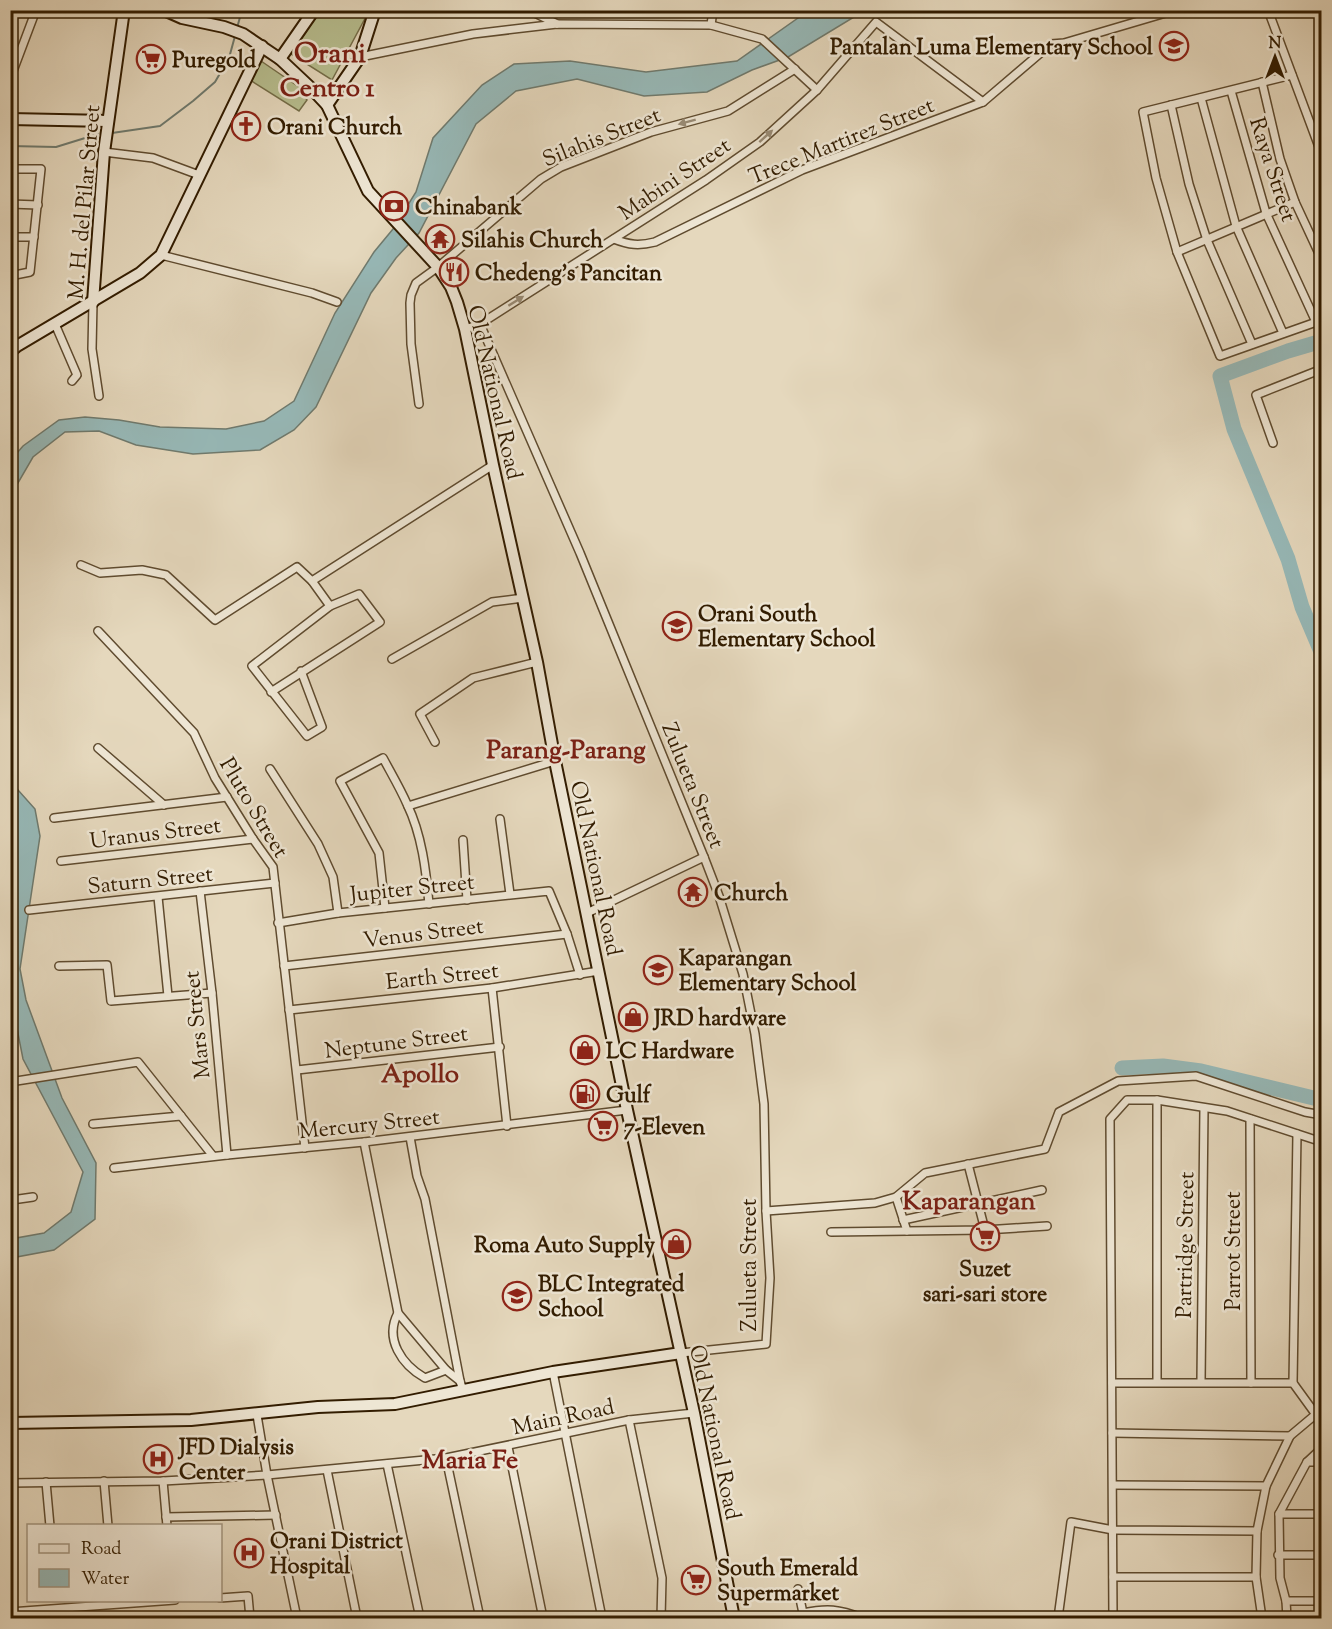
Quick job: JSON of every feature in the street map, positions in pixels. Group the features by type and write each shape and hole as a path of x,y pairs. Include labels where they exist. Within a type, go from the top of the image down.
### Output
{"main road":[{"name":"M. H. del Pilar Street","path":"93,302 104,152 124,10"},
{"name":"Old National Road","path":"164,10 182,18 238,33 280,59 313,90 327,105 368,192 438,267 451,288 465,329 537,662 555,761 627,1110 694,1413 734,1618"},
{"path":"280,59 314,10"},
{"path":"327,105 360,57 375,10"},
{"path":"14,349 140,273 161,255 262,46"},
{"path":"10,119 108,121"},
{"path":"10,1423 191,1420 318,1407 394,1404 462,1386 681,1353"}],"street":[{"path":"11,77 36,10"},
{"path":"529,10 557,24"},
{"path":"711,25 713,10"},
{"name":"Trece Martirez Street","path":"614,239 639,246 655,242 802,170 982,102 1051,44 1064,43 1176,10"},
{"path":"1268,10 1322,155"},
{"name":"Mabini Street","path":"465,329 480,324 760,142 816,90 876,22 982,102"},
{"path":"360,57 473,34 557,24 711,25 762,39 816,90"},
{"name":"Silahis Street","path":"419,404 411,344 411,295 416,283 541,179 561,167 651,132 728,111 795,69"},
{"path":"1292,75 1143,112 1156,177 1177,252 1220,356 1319,321"},
{"path":"1262,82 1280,159 1295,202 1322,260"},
{"name":"Raya Street","path":"1231,91 1266,213 1319,321"},
{"path":"1201,98 1236,226 1283,333"},
{"path":"1171,105 1189,184 1207,240 1252,344"},
{"path":"104,152 153,158 199,175"},
{"path":"10,169 41,169 30,272 10,276"},
{"path":"1177,252 1295,202"},
{"path":"10,204 38,206"},
{"path":"10,237 34,237"},
{"path":"161,255 312,293 337,302"},
{"name":"M. H. del Pilar Street","path":"93,302 92,349 99,396"},
{"path":"55,324 76,375 72,381"},
{"name":"Zulueta Street","path":"480,324 580,553 704,857 719,896 743,974 755,1034 764,1104 770,1278 766,1344 681,1353"},
{"path":"10,333 14,349"},
{"path":"1273,443 1256,395 1322,369"},
{"path":"312,581 493,465"},
{"path":"81,565 100,573 142,570 166,575 214,620 297,567 312,581 330,606"},
{"path":"271,692 301,671 380,622 359,594 330,606 252,666 271,692 307,736 322,727 301,671"},
{"path":"392,658 492,602 523,598"},
{"name":"Pluto Street","path":"98,631 194,733 215,778 273,867 305,1148"},
{"path":"435,742 420,714 473,678 537,662"},
{"path":"98,748 164,805"},
{"path":"386,908 379,853 340,781 383,758 408,806 425,865 429,904"},
{"path":"408,806 555,761"},
{"path":"270,769 318,844 333,877 338,913"},
{"path":"54,818 227,797"},
{"path":"501,819 510,894"},
{"name":"Uranus Street","path":"62,861 253,839"},
{"path":"463,840 467,900"},
{"path":"587,913 704,857"},
{"name":"Saturn Street","path":"29,910 275,883"},
{"name":"Mars Street","path":"200,891 227,1155"},
{"name":"Jupiter Street","path":"279,923 338,913 549,891 567,934"},
{"path":"158,897 168,996"},
{"path":"567,934 580,975"},
{"name":"Venus Street","path":"284,966 567,934"},
{"path":"59,966 107,965 111,1001 212,993"},
{"name":"Earth Street","path":"289,1010 492,988 599,971"},
{"path":"492,988 507,1126"},
{"name":"Neptune Street","path":"297,1070 500,1047"},
{"path":"10,1082 138,1062 213,1156"},
{"path":"766,1211 875,1203 896,1197 925,1173 1045,1149 1059,1112 1118,1081 1196,1076 1305,1112 1322,1115"},
{"path":"1318,1413 1290,1436 1266,1486 1257,1531 1256,1577 1262,1618 1113,1618 1110,1119 1127,1100 1157,1100 1227,1111 1322,1142"},
{"path":"1157,1100 1157,1382"},
{"name":"Partridge Street","path":"1201,1382 1204,1108"},
{"name":"Mercury Street","path":"114,1168 410,1137 627,1110"},
{"path":"93,1124 181,1116"},
{"name":"Parrot Street","path":"1250,1119 1251,1383"},
{"path":"1297,1134 1293,1383 1318,1413 1322,1423"},
{"path":"410,1137 417,1176 425,1199 462,1386"},
{"path":"364,1142 398,1313 462,1386"},
{"path":"968,1164 985,1230"},
{"path":"10,1177 12,1200 33,1197"},
{"path":"903,1220 1042,1190"},
{"path":"896,1197 907,1231"},
{"path":"831,1232 1047,1227"},
{"path":"398,1313 392,1325 393,1344 416,1373 425,1378 446,1370"},
{"path":"553,1372 602,1618"},
{"path":"1112,1383 1293,1383"},
{"name":"Main Road","path":"10,1483 163,1481 267,1476 446,1458 508,1447 629,1420 694,1413"},
{"path":"257,1415 267,1476 297,1618"},
{"path":"629,1420 662,1578 661,1618"},
{"path":"1112,1433 1290,1436"},
{"path":"508,1447 543,1618"},
{"path":"1287,1618 1278,1555 1279,1514 1307,1462 1322,1448"},
{"path":"446,1458 480,1618"},
{"path":"1307,1462 1322,1462"},
{"path":"387,1464 420,1618"},
{"path":"327,1470 357,1618"},
{"path":"104,1481 108,1524"},
{"path":"163,1481 167,1524"},
{"path":"46,1482 50,1524"},
{"path":"1113,1485 1266,1486"},
{"path":"1279,1514 1322,1514"},
{"path":"166,1517 276,1515"},
{"path":"1058,1618 1071,1522 1113,1530 1257,1531"},
{"path":"1278,1555 1322,1555"},
{"path":"1113,1577 1256,1577"},
{"path":"798,1589 803,1616 821,1609 841,1610 862,1618"},
{"path":"222,1598 248,1596 250,1618"},
{"path":"1286,1601 1322,1601"},
{"path":"10,1612 57,1605 134,1602"}],"green space":[{"path":"320,11 369,11 332,80 291,54"},
{"path":"261,61 299,87 307,100 299,111 250,80"}],"water":[{"path":"808,11 864,11 788,57 752,70 707,92 644,96 577,79 516,91 476,124 419,233 396,258 371,293 316,407 294,430 260,450 193,454 136,445 99,431 65,432 33,457 11,495 11,460 23,446 59,420 85,417 160,427 226,429 264,421 294,401 335,313 416,192 433,138 482,85 514,64 570,61 646,72 737,61"},
{"path":"10,781 35,809 40,836 20,969 26,1000 62,1098 96,1163 95,1219 54,1250 11,1258 11,1239 44,1233 71,1212 83,1172 23,1059 11,998 10,878 16,857"}],"waterway":[{"path":"237,28 242,10"},
{"path":"112,133 160,126 193,101 215,82 229,58 235,36"},
{"path":"10,146 56,147 98,134"},
{"path":"1322,341 1220,376 1234,429 1288,559 1302,607 1322,654"},
{"path":"1122,1068 1163,1066 1201,1071 1322,1100"}],"place":[{"name":"Pantalan Luma Elementary School","path":"1174,46"},
{"name":"Puregold","path":"151,59"},
{"name":"Orani Church","path":"246,126"},
{"name":"Chinabank","path":"394,206"},
{"name":"Silahis Church","path":"440,239"},
{"name":"Chedeng's Pancitan","path":"454,272"},
{"name":"Orani South Elementary School","path":"677,626"},
{"name":"Church","path":"693,892"},
{"name":"Kaparangan Elementary School","path":"658,970"},
{"name":"JRD hardware","path":"633,1017"},
{"name":"LC Hardware","path":"585,1050"},
{"name":"Gulf","path":"585,1094"},
{"name":"7-Eleven","path":"603,1126"},
{"name":"Suzet sari-sari store","path":"985,1236"},
{"name":"Roma Auto Supply","path":"676,1244"},
{"name":"BLC Integrated School","path":"517,1296"},
{"name":"JFD Dialysis Center","path":"158,1459"},
{"name":"Orani District Hospital","path":"249,1553"},
{"name":"South Emerald Supermarket","path":"696,1580"}],"district":[{"name":"Orani","path":"330,52"},
{"name":"Centro 1","path":"327,87"},
{"name":"Parang-Parang","path":"566,749"},
{"name":"Apollo","path":"420,1073"},
{"name":"Kaparangan","path":"969,1200"},
{"name":"Maria Fe","path":"470,1459"}]}
